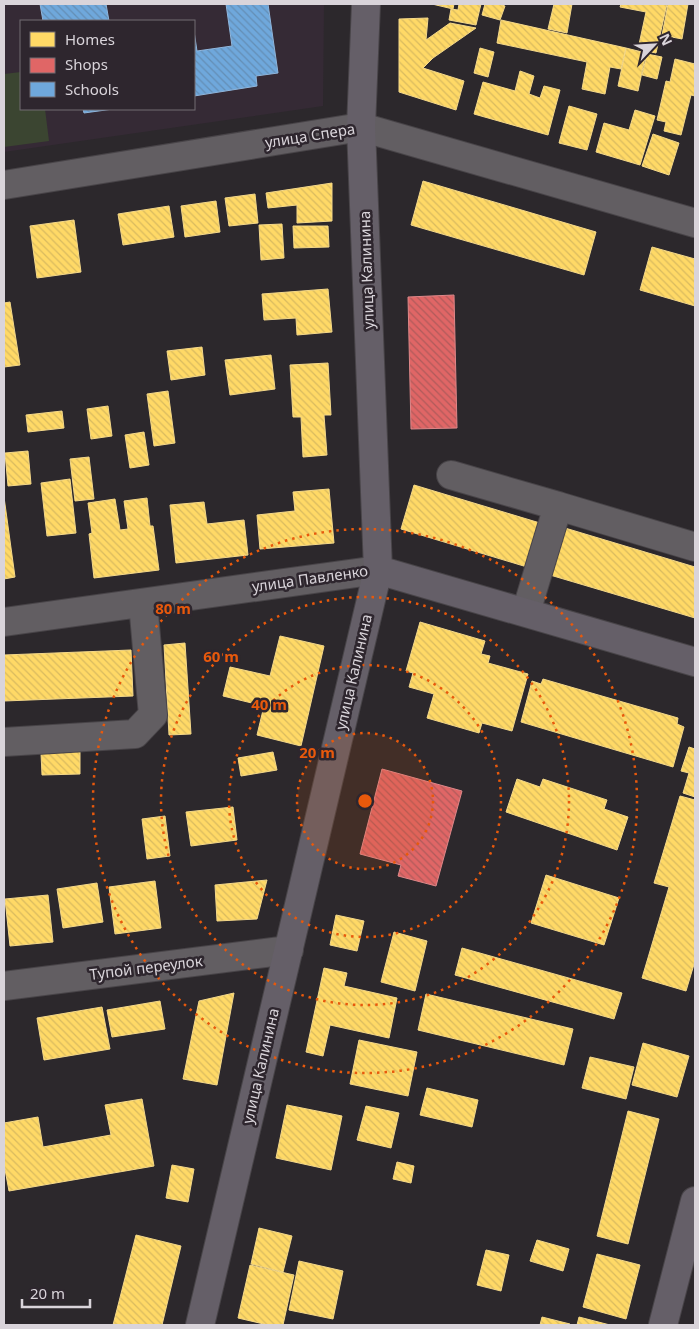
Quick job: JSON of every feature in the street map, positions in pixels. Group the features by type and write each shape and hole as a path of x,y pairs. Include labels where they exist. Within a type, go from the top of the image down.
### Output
{"main road":[{"name":"улица Калинина","path":"200,1325 378,570 361,127 366,4"},
{"name":"улица Павленко","path":"378,570 695,662"},
{"path":"662,1325 695,1201"}],"street":[{"name":"улица Спера","path":"4,186 361,127 695,223"},
{"path":"451,475 695,547"},
{"path":"526,612 558,506"},
{"name":"улица Павленко","path":"4,622 378,570"},
{"path":"4,742 135,734 153,715 143,603"},
{"name":"Тупой переулок","path":"4,986 289,950"}],"shaded area":[{"path":"4,4 324,4 323,106 4,152"}],"green space":[{"path":"20,72 20,110 45,110 49,141 4,147 4,74"}],"building: Homes":[{"path":"432,4 454,4 453,9"},
{"path":"459,4 481,4 476,25 449,20 451,9 458,10"},
{"path":"485,4 505,6 500,20 482,15"},
{"path":"554,4 572,4 567,33 548,29"},
{"path":"621,4 667,4 656,53 638,49 646,12 620,7"},
{"path":"668,4 688,4 682,39 662,35"},
{"path":"428,18 426,40 450,23 476,28 433,58 423,68 464,81 456,110 399,92 399,19"},
{"path":"501,20 626,48 621,69 610,67 605,94 582,89 587,62 497,43"},
{"path":"480,48 494,52 488,77 474,73"},
{"path":"626,48 646,53 638,91 618,86"},
{"path":"647,54 662,57 657,79 642,75"},
{"path":"675,59 695,64 695,96 691,95 681,135 664,131 666,122 657,120 666,81 670,82"},
{"path":"520,71 534,76 529,94 540,98 544,86 560,90 548,135 474,114 483,82 515,91"},
{"path":"569,106 597,114 587,150 559,143"},
{"path":"635,110 655,116 640,165 596,152 604,123 629,130"},
{"path":"653,134 679,143 669,175 642,166"},
{"path":"423,181 596,232 584,275 411,225"},
{"path":"332,183 332,221 297,223 297,205 268,208 266,193"},
{"path":"255,194 258,223 229,226 225,198"},
{"path":"216,201 220,232 185,237 181,206"},
{"path":"169,206 174,237 123,245 118,214"},
{"path":"74,220 81,272 37,278 30,226"},
{"path":"282,224 284,258 261,260 259,225"},
{"path":"293,226 328,226 329,247 294,248"},
{"path":"652,247 695,259 695,306 640,290"},
{"path":"328,289 332,332 297,335 296,318 264,320 262,294"},
{"path":"10,302 20,365 4,367 4,303"},
{"path":"202,347 205,375 171,380 167,351"},
{"path":"271,355 275,389 230,395 225,360"},
{"path":"328,363 331,415 324,415 327,455 303,457 301,417 293,417 290,365"},
{"path":"168,391 175,443 154,446 147,394"},
{"path":"108,406 112,436 91,439 87,409"},
{"path":"62,411 64,428 28,432 26,415"},
{"path":"144,432 149,465 130,468 125,435"},
{"path":"28,451 31,484 8,486 5,453"},
{"path":"89,457 94,499 75,501 70,459"},
{"path":"70,479 76,533 47,536 41,483"},
{"path":"414,485 540,523 527,567 401,529"},
{"path":"329,489 334,543 260,549 257,515 295,511 293,492"},
{"path":"4,497 15,577 4,579"},
{"path":"147,498 150,526 153,526 159,570 94,578 89,534 92,533 88,503 115,499 120,530 128,529 124,501"},
{"path":"204,502 207,524 244,520 248,555 176,563 170,505"},
{"path":"565,528 695,567 695,618 550,575"},
{"path":"420,622 485,641 481,654 490,656 488,663 528,674 512,731 482,723 479,733 427,718 434,694 409,687 413,673 406,671"},
{"path":"280,636 324,646 301,746 257,735 264,706 223,696 230,667 270,676"},
{"path":"185,643 191,734 169,735 164,645"},
{"path":"131,650 133,696 4,701 4,655"},
{"path":"543,679 678,718 677,724 684,727 673,767 521,722 532,681 541,684"},
{"path":"689,747 695,749 695,797 683,793 689,773 681,771"},
{"path":"80,751 80,774 42,775 41,753"},
{"path":"273,752 277,770 241,776 238,758"},
{"path":"517,779 540,787 543,779 607,800 604,809 628,817 617,850 506,812"},
{"path":"680,796 695,800 695,961 686,991 642,978 669,887 654,883"},
{"path":"233,807 237,840 191,846 186,812"},
{"path":"165,816 170,856 147,859 142,819"},
{"path":"546,875 619,898 604,945 531,923"},
{"path":"267,880 257,919 217,921 215,885"},
{"path":"155,881 161,928 115,934 109,887"},
{"path":"97,883 103,922 63,928 57,889"},
{"path":"48,895 53,942 10,946 5,899"},
{"path":"336,915 364,921 357,951 330,945"},
{"path":"394,932 427,941 415,991 381,982"},
{"path":"462,948 622,993 614,1019 455,975"},
{"path":"324,968 347,973 344,986 397,998 389,1038 330,1025 323,1056 306,1052"},
{"path":"234,993 217,1085 183,1079 199,1001"},
{"path":"426,994 573,1029 564,1065 418,1030"},
{"path":"160,1001 165,1029 112,1037 107,1010"},
{"path":"102,1007 110,1049 44,1060 37,1018"},
{"path":"359,1040 417,1052 408,1096 350,1084"},
{"path":"643,1043 689,1056 677,1097 632,1085"},
{"path":"590,1057 634,1067 626,1099 582,1088"},
{"path":"427,1088 478,1100 472,1127 420,1115"},
{"path":"142,1099 154,1166 9,1191 4,1164 4,1123 38,1117 43,1147 111,1135 105,1105"},
{"path":"287,1105 342,1116 331,1170 276,1158"},
{"path":"366,1106 399,1113 391,1148 357,1140"},
{"path":"628,1111 659,1119 628,1244 597,1236"},
{"path":"397,1162 414,1166 411,1183 393,1179"},
{"path":"172,1165 194,1169 188,1202 166,1198"},
{"path":"259,1228 292,1236 283,1272 251,1264"},
{"path":"136,1235 181,1246 162,1325 113,1325"},
{"path":"537,1240 569,1249 563,1271 530,1261"},
{"path":"486,1250 509,1255 501,1291 477,1285"},
{"path":"597,1254 640,1265 626,1319 583,1307"},
{"path":"299,1261 343,1271 333,1319 289,1310"},
{"path":"250,1265 294,1275 283,1325 268,1325 238,1318"},
{"path":"542,1317 570,1324 570,1325 540,1325"},
{"path":"579,1317 610,1325 577,1325"}],"building: Shops":[{"path":"454,295 457,428 411,429 408,297"},
{"path":"382,769 462,791 436,886 398,876 401,865 360,854"}],"building: Schools":[{"path":"40,4 106,4 109,20 43,20"},
{"path":"226,4 268,4 278,73 256,76 257,86 195,96 195,38 197,51 232,46"},
{"path":"83,110 106,110 84,113"}]}
